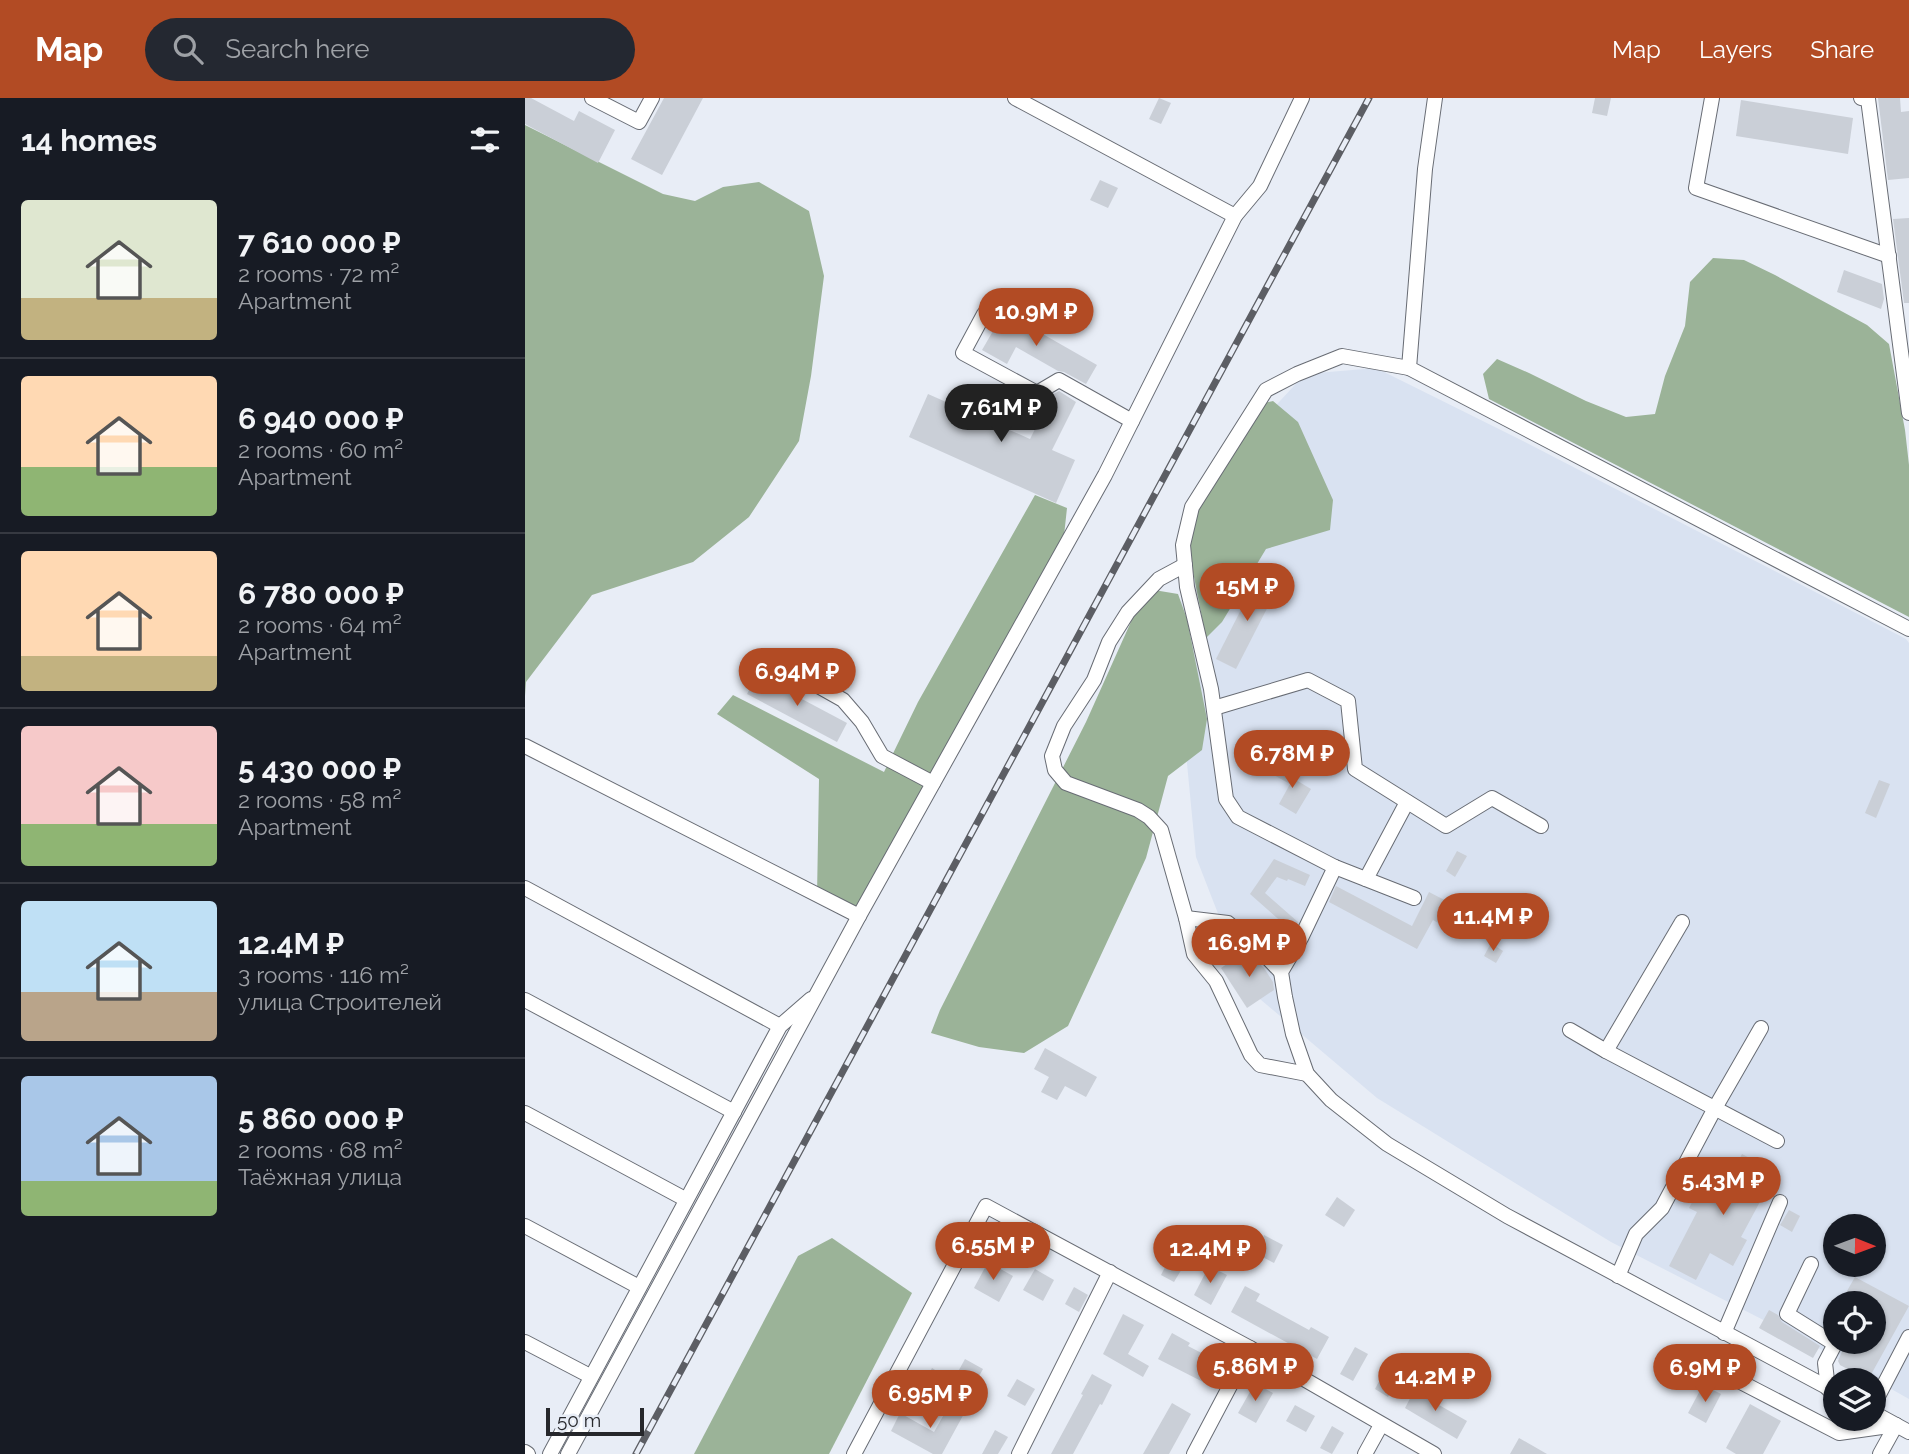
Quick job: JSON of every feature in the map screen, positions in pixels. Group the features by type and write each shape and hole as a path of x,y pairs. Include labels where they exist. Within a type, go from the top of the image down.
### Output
{"street":[{"path":"592,98 639,122 652,98"},
{"path":"1015,98 1235,216"},
{"path":"568,1454 859,916 1062,554 1235,216 1259,186 1302,98"},
{"path":"1409,368 1425,169 1436,98"},
{"path":"1712,98 1696,188 1889,256"},
{"path":"1861,98 1868,99 1909,413"},
{"path":"984,314 963,353 1037,393 1059,380 1132,421"},
{"path":"1413,898 1335,867 1238,817 1226,799 1211,689 1187,587 1182,545 1192,508 1266,390 1342,356 1409,368 1909,629"},
{"path":"1185,565 1159,579 1128,612 1109,642 1094,680 1064,726 1052,756 1055,770 1066,783 1138,810 1161,830 1194,954 1216,981 1251,1055 1260,1065 1307,1074"},
{"path":"772,660 843,700 862,722 882,756 933,783"},
{"path":"1213,708 1308,680 1348,701 1355,769 1446,827 1492,798 1541,827"},
{"path":"525,746 859,916"},
{"path":"1366,879 1407,802"},
{"path":"1335,867 1282,972 1293,1034 1307,1074 1331,1100 1387,1144 1507,1216 1823,1386"},
{"path":"525,888 781,1026"},
{"path":"1186,918 1228,923 1282,972"},
{"path":"1606,1051 1682,922"},
{"path":"550,1454 685,1199 781,1026 818,992"},
{"path":"525,1000 734,1112"},
{"path":"1618,1276 1636,1234 1662,1208 1761,1028"},
{"path":"1570,1030 1777,1141"},
{"path":"525,1113 685,1199"},
{"path":"1724,1333 1780,1202"},
{"path":"854,1454 986,1206 1250,1348 1434,1454"},
{"path":"525,1226 639,1287"},
{"path":"1811,1264 1787,1314 1823,1336"},
{"path":"1019,1454 1110,1272"},
{"path":"1886,1381 1909,1337"},
{"path":"525,1342 590,1377"},
{"path":"1749,1346 1731,1377 1839,1433 1896,1425"},
{"path":"1194,1454 1250,1348"},
{"path":"1886,1420 1909,1432"},
{"path":"1365,1454 1381,1424"},
{"path":"1880,1454 1896,1425"}],"shaded area":[{"path":"1376,368 1521,440 1906,639 1909,643 1909,1399 1886,1386 1886,1368 1854,1368 1829,1354 1886,1354 1886,1291 1823,1291 1823,1351 1611,1242 1377,1098 1247,988 1196,857 1178,670 1183,566 1242,442 1305,374"}],"green space":[{"path":"525,125 663,194 695,201 723,187 759,182 809,211 824,276 811,376 799,441 749,517 693,562 592,595 526,682 525,696"},
{"path":"1713,258 1744,260 1775,275 1867,325 1889,344 1909,465 1909,617 1489,399 1483,374 1497,359 1626,417 1655,414 1665,376 1685,326 1690,282"},
{"path":"1273,401 1298,422 1333,500 1330,530 1266,549 1222,622 1206,638 1185,531 1250,406"},
{"path":"1035,495 1067,508 1062,554 861,905 843,910 817,896 819,779 717,714 733,695 884,772 918,702"},
{"path":"1154,590 1178,594 1187,619 1207,719 1202,750 1168,776 1146,858 1068,1026 1024,1053 979,1047 931,1033 940,1010 1086,722 1134,615"},
{"path":"832,1238 912,1293 829,1454 694,1454 798,1256"}],"building":[{"path":"525,98 531,98 574,121 579,111 615,130 598,163 525,124"},
{"path":"664,98 703,98 662,175 631,159"},
{"path":"1159,98 1171,103 1161,124 1149,119"},
{"path":"1595,98 1611,98 1607,116 1592,113"},
{"path":"1878,98 1900,98 1901,112 1909,111 1909,178 1888,180"},
{"path":"1741,100 1853,118 1848,154 1736,136"},
{"path":"1100,180 1118,188 1108,208 1090,200"},
{"path":"1909,218 1909,303 1904,303 1893,219"},
{"path":"1844,270 1882,284 1884,299 1881,309 1837,292"},
{"path":"1004,312 1097,365 1086,384 1016,347 1007,364 982,350"},
{"path":"1059,391 1076,402 1052,450 1075,460 1056,503 909,437 928,394 1030,439 1052,395"},
{"path":"1258,576 1278,587 1236,669 1216,659"},
{"path":"757,675 847,723 837,742 747,694"},
{"path":"1277,765 1298,776 1296,780 1311,789 1296,814 1279,804 1290,784 1272,774"},
{"path":"1879,780 1890,784 1876,818 1865,813"},
{"path":"1457,851 1467,856 1455,877 1446,871"},
{"path":"1274,859 1310,875 1305,886 1277,877 1265,893 1298,922 1293,932 1250,894"},
{"path":"1336,886 1412,926 1429,892 1458,907 1447,928 1433,920 1417,949 1329,902"},
{"path":"1491,943 1503,951 1496,963 1484,956"},
{"path":"1246,951 1264,968 1273,982 1274,990 1247,1008 1221,968"},
{"path":"1045,1048 1097,1077 1086,1097 1065,1086 1057,1100 1041,1092 1049,1077 1034,1069"},
{"path":"1742,1154 1776,1172 1741,1237 1747,1240 1733,1266 1710,1253 1696,1280 1669,1266 1697,1212 1689,1208 1698,1191 1706,1196 1720,1171 1730,1177"},
{"path":"1337,1197 1355,1210 1344,1227 1325,1215"},
{"path":"1789,1210 1800,1216 1792,1232 1780,1225"},
{"path":"1264,1235 1283,1245 1274,1263 1255,1253"},
{"path":"1169,1259 1183,1267 1174,1282 1161,1275"},
{"path":"988,1262 1013,1276 999,1302 974,1288"},
{"path":"1209,1266 1227,1275 1211,1305 1194,1295"},
{"path":"1035,1269 1054,1280 1043,1301 1023,1290"},
{"path":"1857,1278 1881,1291 1847,1291"},
{"path":"1245,1286 1260,1294 1256,1301 1309,1330 1311,1327 1329,1337 1317,1359 1231,1312"},
{"path":"1074,1287 1088,1295 1079,1312 1065,1304"},
{"path":"1886,1294 1909,1306 1886,1348"},
{"path":"1769,1310 1778,1315 1782,1322 1820,1346 1813,1358 1759,1328"},
{"path":"1123,1314 1144,1325 1128,1354 1149,1366 1143,1377 1103,1354"},
{"path":"1172,1333 1190,1343 1188,1346 1219,1362 1207,1384 1158,1359"},
{"path":"1355,1347 1368,1354 1353,1381 1340,1374"},
{"path":"1841,1354 1882,1354 1875,1368 1846,1368 1838,1361"},
{"path":"965,1359 983,1369 972,1389 954,1379"},
{"path":"1387,1366 1401,1374 1388,1397 1375,1389"},
{"path":"932,1368 943,1375 933,1393 922,1387"},
{"path":"1092,1374 1112,1385 1102,1405 1100,1404 1073,1454 1051,1454 1083,1395 1081,1394"},
{"path":"1017,1379 1035,1389 1025,1406 1007,1396"},
{"path":"1255,1383 1273,1393 1256,1423 1238,1413"},
{"path":"1703,1385 1721,1394 1706,1423 1688,1413"},
{"path":"1416,1387 1434,1397 1432,1401 1467,1421 1457,1439 1405,1408"},
{"path":"951,1402 966,1410 942,1454 933,1454 891,1431 900,1413 934,1432"},
{"path":"1172,1403 1191,1414 1169,1454 1143,1454"},
{"path":"1750,1404 1781,1421 1763,1454 1736,1454 1726,1448"},
{"path":"1295,1405 1315,1416 1306,1432 1286,1421"},
{"path":"1332,1426 1344,1433 1332,1454 1320,1448"},
{"path":"995,1430 1008,1437 998,1454 982,1454"},
{"path":"1519,1438 1547,1454 1510,1454"}],"railway":[{"path":"636,1454 1369,98"}]}
